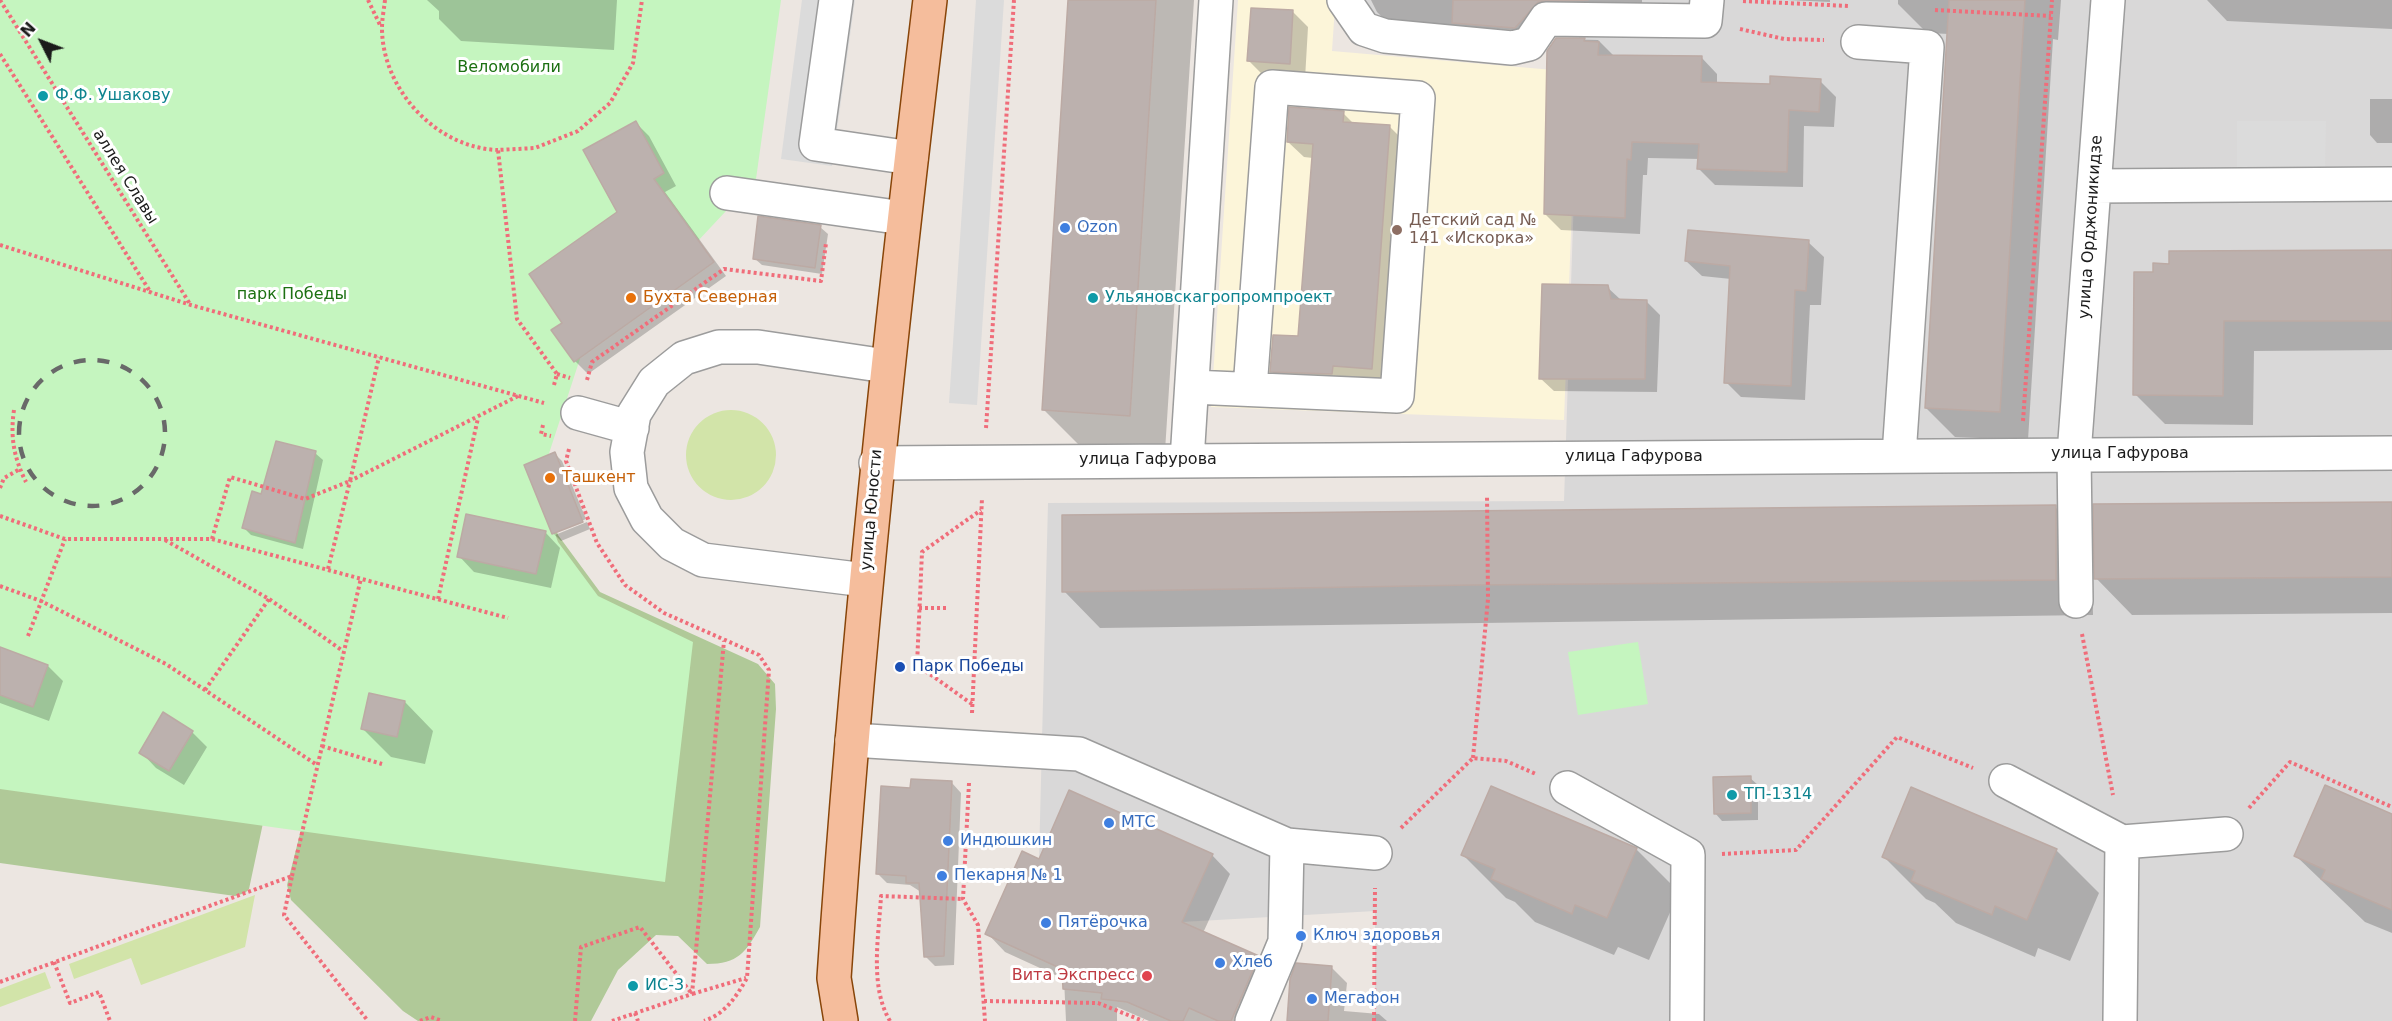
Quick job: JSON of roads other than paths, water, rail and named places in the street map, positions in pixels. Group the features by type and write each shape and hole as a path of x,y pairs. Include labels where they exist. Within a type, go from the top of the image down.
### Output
{"main road":[{"name":"улица Юности","path":"841,1021 834,978 876,463 930,0"}],"street":[{"path":"836,0 816,144 911,158"},
{"path":"1187,460 1216,0"},
{"path":"1344,0 1364,29 1385,36 1512,48 1529,44 1546,19 1706,10"},
{"name":"улица Орджоникидзе","path":"2076,601 2074,454 2108,0"},
{"path":"1858,42 1927,46 1899,455"},
{"path":"1192,387 1397,396 1418,98 1272,87 1250,389"},
{"path":"2094,186 2392,184"},
{"path":"727,194 903,218"},
{"path":"866,580 703,560 672,544 647,519 631,488 627,452 634,414 654,382 684,358 719,346 758,347 886,366"},
{"path":"565,424 632,428"},
{"name":"улица Гафурова","path":"876,463 984,460 2392,453"},
{"path":"852,740 1078,754 1287,845 1375,854"},
{"path":"2006,781 2122,842 2226,834"},
{"path":"1567,788 1688,855 1687,1021"},
{"path":"2120,1021 2122,842"},
{"path":"1252,1021 1285,942 1287,845"}],"railway":[{"path":"92,360 120,366 143,382 159,405 165,433 159,461 143,484 120,500 92,506 64,500 41,484 25,461 19,433 25,405 41,382 64,366 92,360"}],"place":[{"name":"Ф.Ф. Ушакову","path":"43,96"},
{"name":"Ozon","path":"1065,228"},
{"name":"Детский сад № 141 «Искорка»","path":"1397,230"},
{"name":"Бухта Северная","path":"631,298"},
{"name":"Ульяновскагропромпроект","path":"1093,298"},
{"name":"Ташкент","path":"550,478"},
{"name":"Парк Победы","path":"900,667"},
{"name":"ТП-1314","path":"1732,795"},
{"name":"МТС","path":"1109,823"},
{"name":"Индюшкин","path":"948,841"},
{"name":"Пекарня № 1","path":"942,876"},
{"name":"Пятёрочка","path":"1046,923"},
{"name":"Ключ здоровья","path":"1301,936"},
{"name":"Хлеб","path":"1220,963"},
{"name":"Вита Экспресс","path":"1147,976"},
{"name":"ИС-3","path":"633,986"},
{"name":"Мегафон","path":"1312,999"}],"park label":[{"name":"Веломобили","path":"509,68"},
{"name":"парк Победы","path":"292,295"}]}
